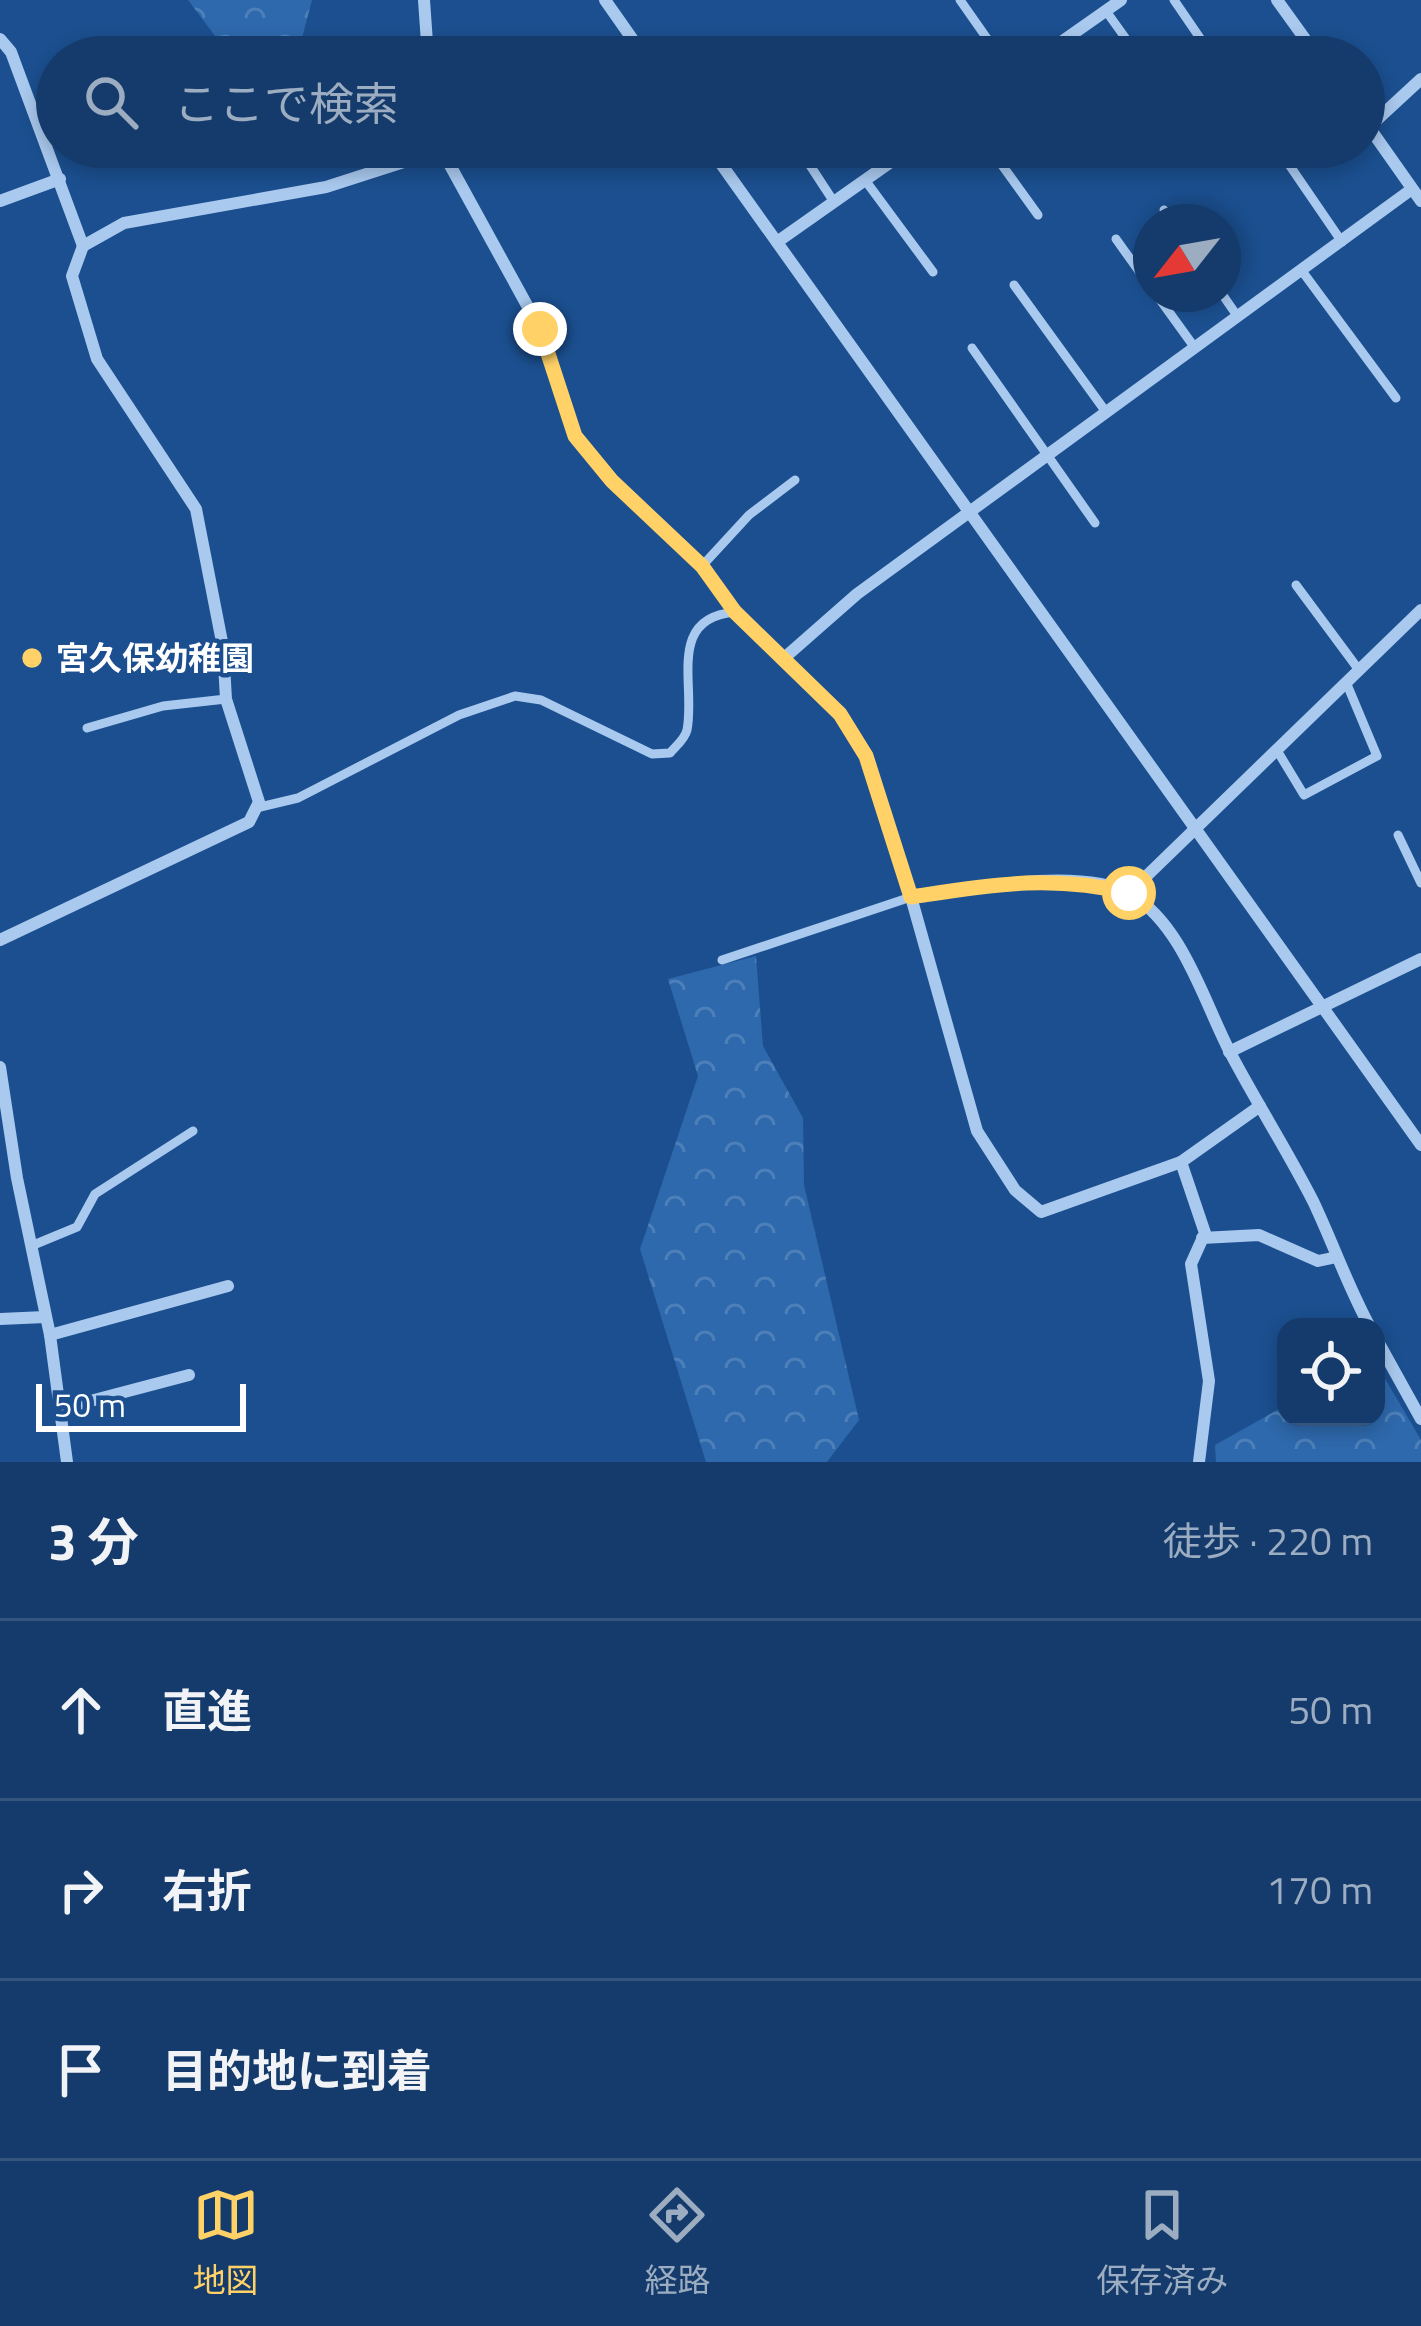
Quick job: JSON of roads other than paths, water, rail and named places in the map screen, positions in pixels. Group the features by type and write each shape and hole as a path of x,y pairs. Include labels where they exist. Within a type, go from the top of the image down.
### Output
{"street":[{"path":"424,0 427,36"},
{"path":"605,0 630,36"},
{"path":"1070,36 1121,0"},
{"path":"1277,0 1303,36"},
{"path":"0,39 11,52 36,116"},
{"path":"1385,108 1421,79"},
{"path":"783,658 856,594 968,511 1342,242 1417,195 1385,150"},
{"path":"0,923 3,939 249,822 259,802 226,699 223,646 196,508 97,359 72,276 83,246 56,168"},
{"path":"83,246 124,223 326,187 382,168"},
{"path":"451,168 540,329 575,436 612,481 702,566 735,612 840,714 866,756 977,1131 1015,1190 1041,1212 1181,1162 1260,1106"},
{"path":"724,168 1421,1145"},
{"path":"777,242 883,168"},
{"path":"0,201 60,178"},
{"path":"1129,893 1421,610"},
{"path":"911,897 993,884 1078,881 1129,893 1154,916 1190,962 1229,1052 1313,1201 1366,1318"},
{"path":"1229,1052 1421,959"},
{"path":"0,1067 50,1335 67,1462"},
{"path":"1181,1162 1205,1233 1191,1264 1209,1381 1199,1462"},
{"path":"1202,1238 1259,1235 1318,1261 1337,1257"},
{"path":"50,1335 228,1286"},
{"path":"0,1319 46,1317"},
{"path":"1385,1354 1421,1419"},
{"path":"60,1409 189,1376"}],"lane":[{"path":"960,0 985,36"},
{"path":"1174,0 1199,36"},
{"path":"1106,11 1124,36"},
{"path":"812,168 834,202"},
{"path":"1004,168 1038,215"},
{"path":"1291,168 1342,242"},
{"path":"866,180 933,272"},
{"path":"1116,239 1133,263"},
{"path":"1302,271 1396,398"},
{"path":"1013,285 1106,412"},
{"path":"1168,312 1195,348"},
{"path":"1235,312 1238,317"},
{"path":"972,347 1095,523"},
{"path":"702,566 749,515 795,480"},
{"path":"1297,585 1360,670"},
{"path":"256,808 298,798 459,715 515,696 541,700 652,754 670,753 687,734 691,643 700,623 735,612"},
{"path":"1278,752 1304,795 1377,756 1346,682"},
{"path":"87,728 163,706 226,699"},
{"path":"1398,835 1421,883"},
{"path":"722,960 911,897"},
{"path":"31,1246 77,1227 95,1194 193,1131"}],"place":[{"name":"宮久保幼稚園","path":"32,658"}]}
